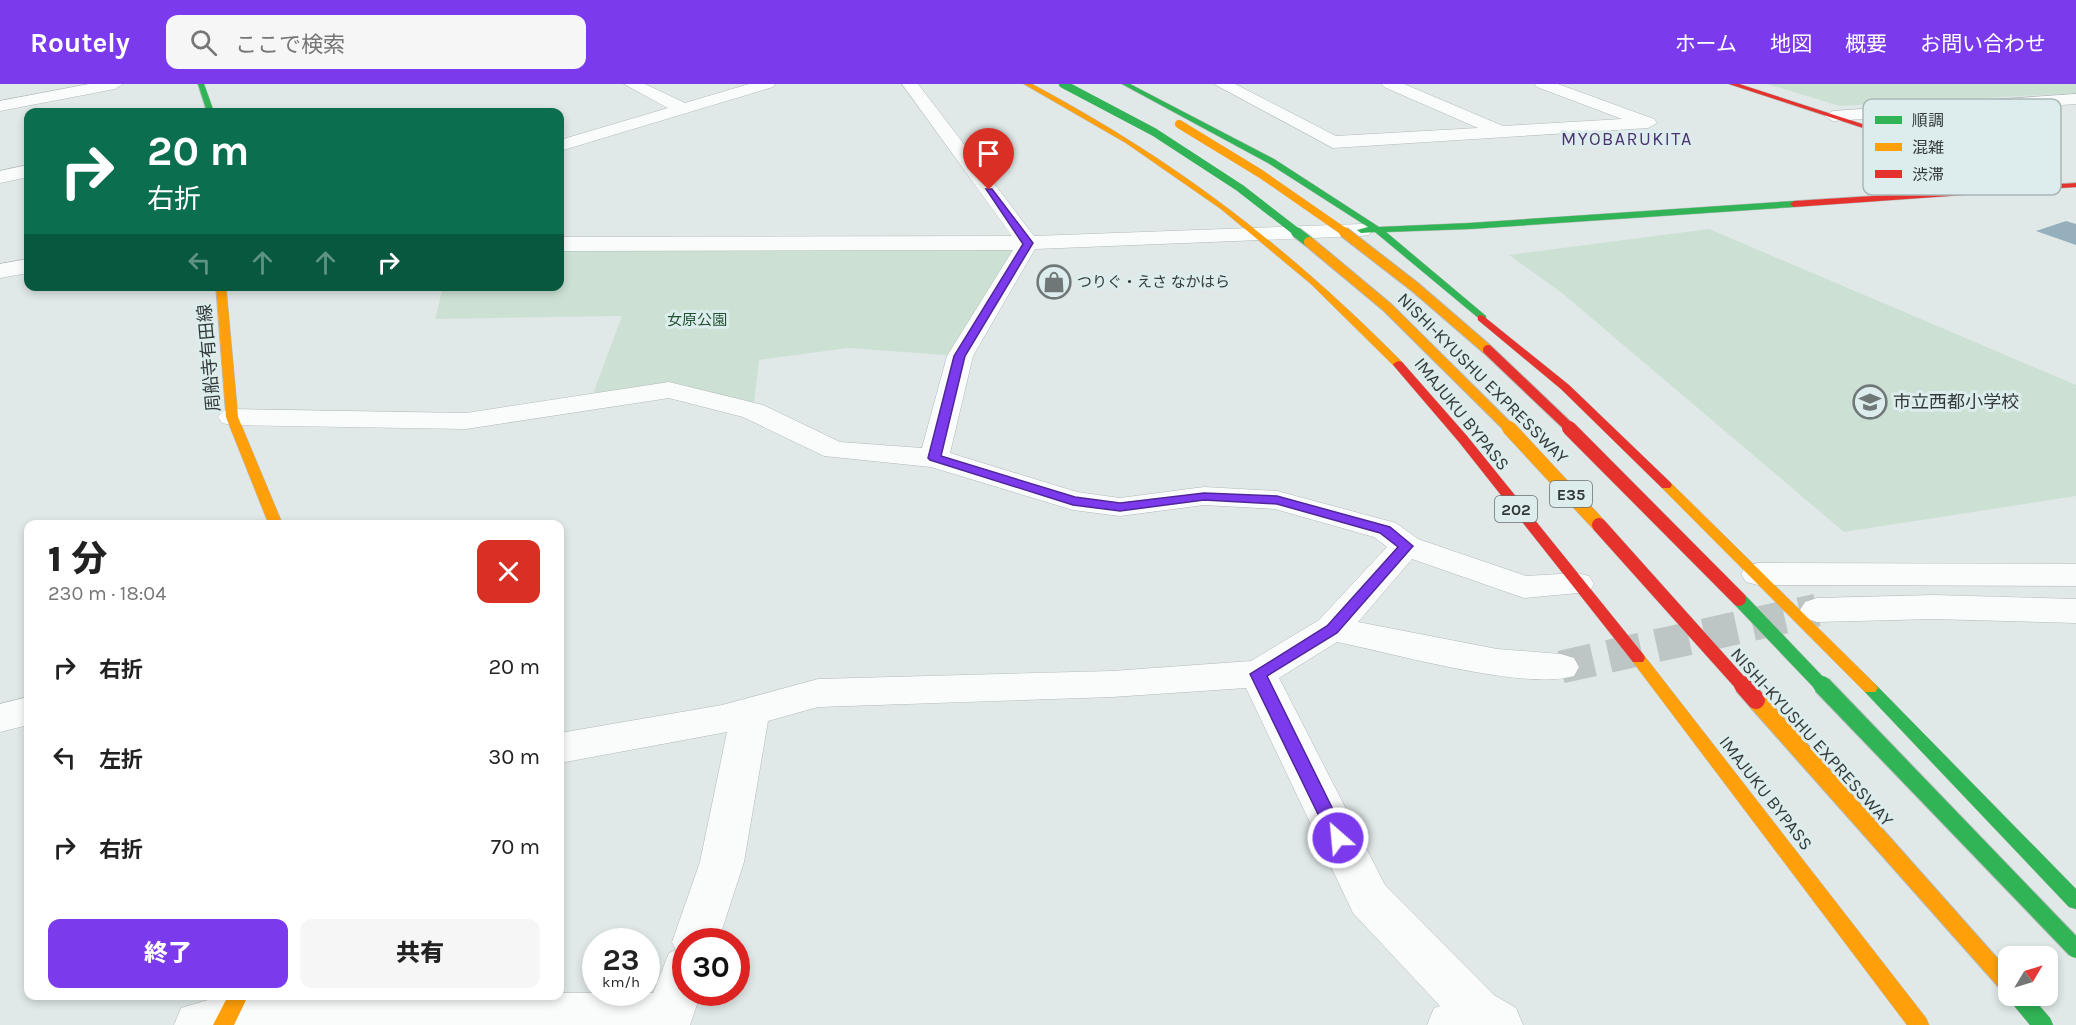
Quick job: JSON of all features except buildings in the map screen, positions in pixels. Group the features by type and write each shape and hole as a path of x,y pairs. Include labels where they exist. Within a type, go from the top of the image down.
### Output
{"main road":[{"path":"201,84 210,108"},
{"name":"IMAJUKU BYPASS","path":"1027,84 1107,124 1168,164 1334,297 1413,380 1577,584 1625,640 1919,1025"},
{"name":"NISHI-KYUSHU EXPRESSWAY","path":"1063,84 1125,116 1251,195 1354,277 1458,374 1559,480 1998,973"},
{"path":"1125,84 1270,160 1369,230 1565,387 1758,574 2076,901"},
{"path":"1732,84 1863,126"},
{"name":"NISHI-KYUSHU EXPRESSWAY","path":"1109,88 1224,148 1288,188 1356,236 1418,286 1512,369 1627,483 2076,949"},
{"path":"2061,186 2076,185"},
{"path":"2061,189 2076,194"},
{"path":"1369,230 1470,226 1934,195"},
{"name":"周船寺有田線","path":"221,291 232,417 274,520"},
{"path":"2027,1006 2043,1025"}],"street":[{"path":"0,106 115,84"},
{"path":"632,84 683,109"},
{"path":"564,145 767,84"},
{"path":"910,84 1028,243"},
{"path":"1222,84 1334,141 1648,123 1544,84"},
{"path":"1390,84 1503,132"},
{"path":"2061,100 2076,99"},
{"path":"1833,116 1863,114"},
{"path":"0,177 24,172"},
{"path":"564,244 1028,243 1369,230"},
{"path":"934,458 960,356 1028,243"},
{"path":"0,271 24,267"},
{"path":"232,417 466,421 669,390 753,411 834,450 934,458 1073,501 1120,507 1204,496 1277,500 1385,530 1406,546 1524,586 1577,584"},
{"path":"564,747 750,712 818,693 1112,684 1258,674 1332,629 1406,546"},
{"path":"1758,574 2076,575"},
{"path":"1817,610 1934,607 2076,610"},
{"path":"1332,629 1497,662 1561,667"},
{"path":"1258,674 1369,899 1476,1020"},
{"path":"0,718 24,712"},
{"path":"700,928 722,862 750,712"},
{"path":"222,1016 669,1016 673,1006"}],"green space":[{"path":"1767,84 2076,84 2076,93 1967,99 1863,99 1863,105 1840,106"},
{"name":"市立西都小学校","path":"1709,229 2076,385 2076,496 1844,532 1562,293 1509,255"},
{"name":"女原公園","path":"1028,243 960,356 848,348 759,360 753,411 669,390 590,402 622,316 435,319 442,291 564,291 564,244"}],"water":[{"path":"2066,221 2076,224 2076,245 2036,231"}],"tunnel":[{"path":"1561,667 1817,610"}],"traffic: fast":[{"path":"201,84 210,108"},
{"path":"1063,84 1154,132 1240,188 1309,242"},
{"path":"1125,84 1271,161 1377,229 1482,318"},
{"path":"1361,230 1470,226 1794,204"},
{"path":"1739,599 2076,949"},
{"path":"1870,688 2076,901"},
{"path":"2027,1006 2043,1025"}],"traffic: slow":[{"path":"1027,84 1129,142 1177,173 1224,208 1314,282 1398,364"},
{"path":"1179,124 1261,174 1340,228 1415,287 1488,350"},
{"path":"1309,242 1424,341 1599,525"},
{"path":"221,291 232,417 274,520"},
{"path":"1666,485 1870,688"},
{"path":"1638,658 1919,1025"},
{"path":"1756,700 1998,973"},
{"path":"223,1025 236,1000"}],"traffic: jam":[{"path":"1732,84 1863,126"},
{"path":"2061,186 2076,185"},
{"path":"1794,204 1928,195"},
{"path":"1482,318 1565,387 1666,485"},
{"path":"1488,350 1599,456 1739,599"},
{"path":"1398,364 1463,439 1638,658"},
{"path":"1599,525 1756,700"}],"place":[{"name":"つりぐ・えさ なかはら","path":"1054,282"},
{"name":"市立西都小学校","path":"1870,402"}],"district":[{"name":"MYOBARUKITA","path":"1627,139"}],"route":[{"path":"989,190 1028,243 960,356 934,458 1073,501 1120,507 1204,496 1277,500 1385,530 1406,546 1332,629 1258,674 1338,838"}]}
